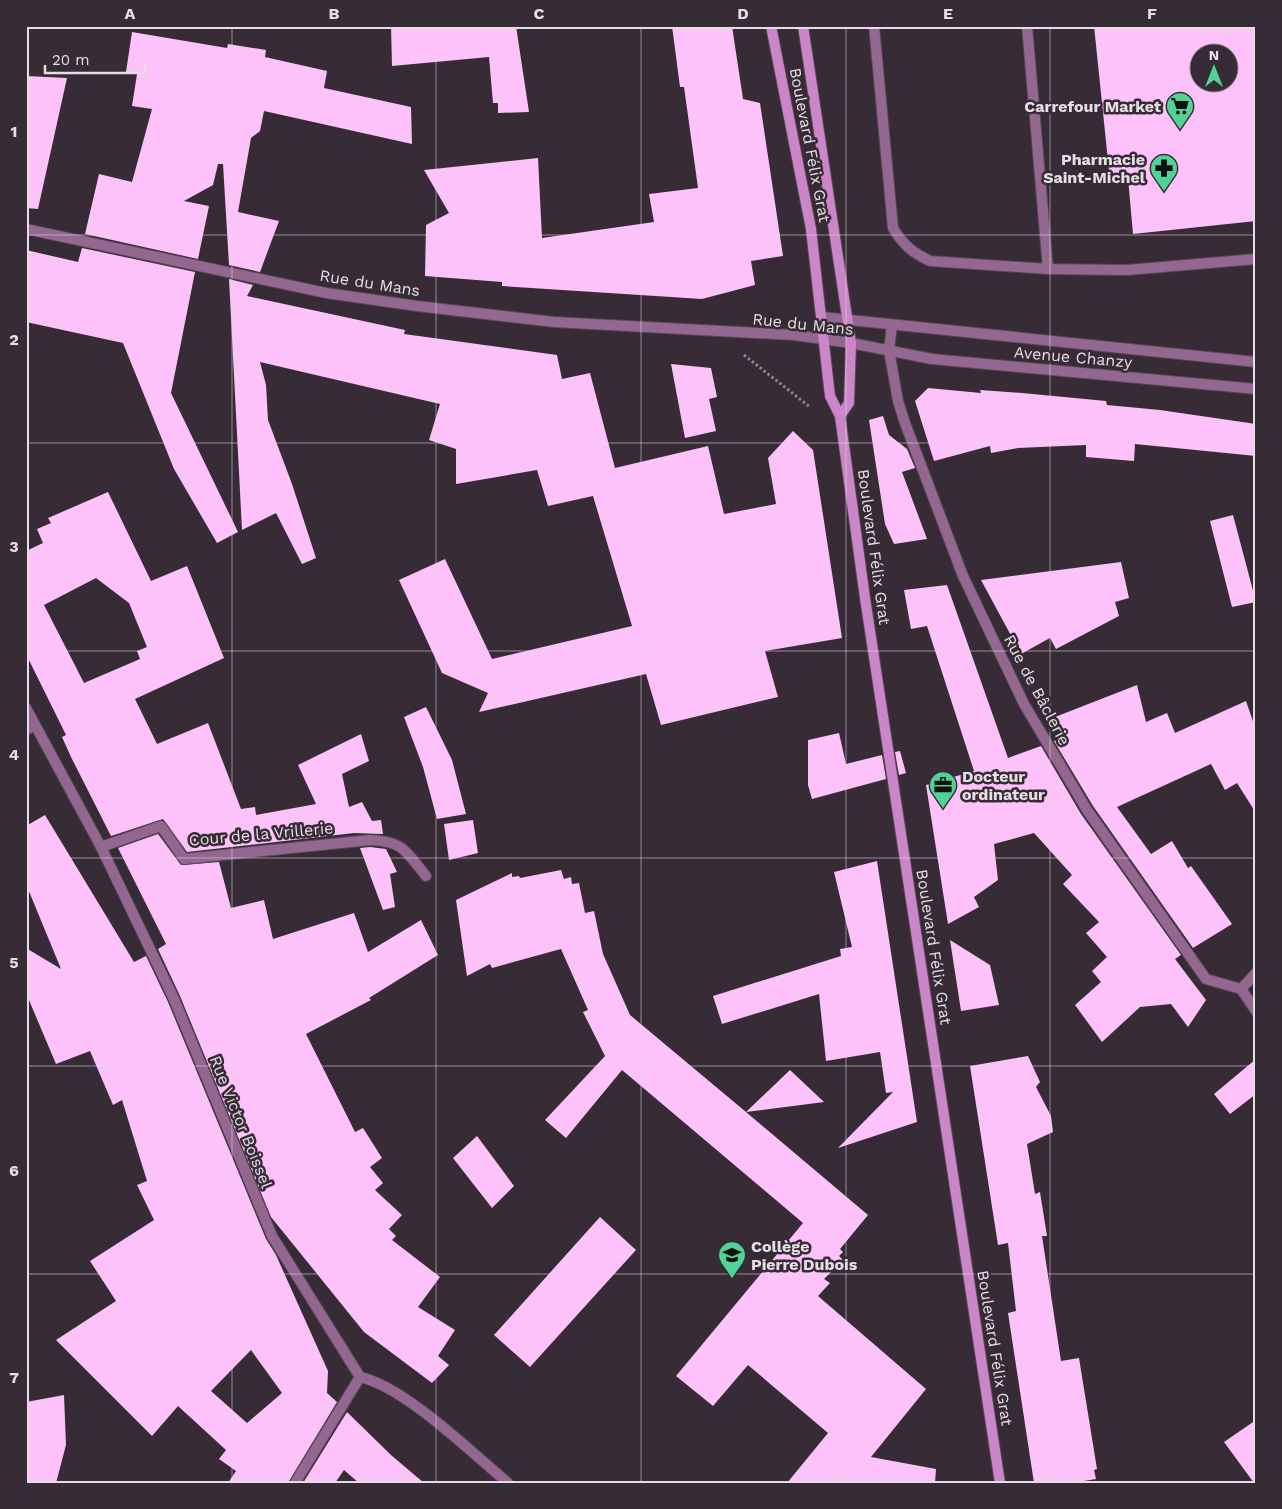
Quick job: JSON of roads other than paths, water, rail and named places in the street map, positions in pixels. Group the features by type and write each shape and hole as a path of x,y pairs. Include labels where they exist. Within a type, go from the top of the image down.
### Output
{"main road":[{"name":"Boulevard Félix Grat","path":"771,26 808,211 830,396 840,416 1000,1483"},
{"name":"Boulevard Félix Grat","path":"803,26 851,343 849,403 840,416"}],"street":[{"path":"1027,26 1048,269"},
{"path":"874,28 893,228 901,241 914,254 930,261 1048,269 1127,270 1256,258"},
{"name":"Rue du Mans","path":"26,229 326,293 554,322 823,339 889,350"},
{"name":"Rue du Mans","path":"821,317 892,325"},
{"name":"Rue de Bâclerie","path":"892,325 889,350 898,401 905,423 963,576 1024,704 1086,810 1206,979 1241,989"},
{"name":"Avenue Chanzy","path":"892,325 1256,362"},
{"name":"Avenue Chanzy","path":"889,350 932,359 1256,389"},
{"name":"Rue Victor Boissel","path":"26,708 31,727 100,847 174,999 272,1236 360,1377"},
{"name":"Cour de la Vrillerie","path":"100,847 161,826 184,859 386,840 401,845 426,876"},
{"path":"1256,973 1241,989 1256,1011"},
{"path":"295,1483 360,1377 378,1381 410,1402 508,1483"}],"place":[{"name":"Carrefour Market","path":"1180,130"},
{"name":"Pharmacie Saint-Michel","path":"1164,192"},
{"name":"Docteur ordinateur","path":"943,809"},
{"name":"Collège Pierre Dubois","path":"732,1279"}]}
